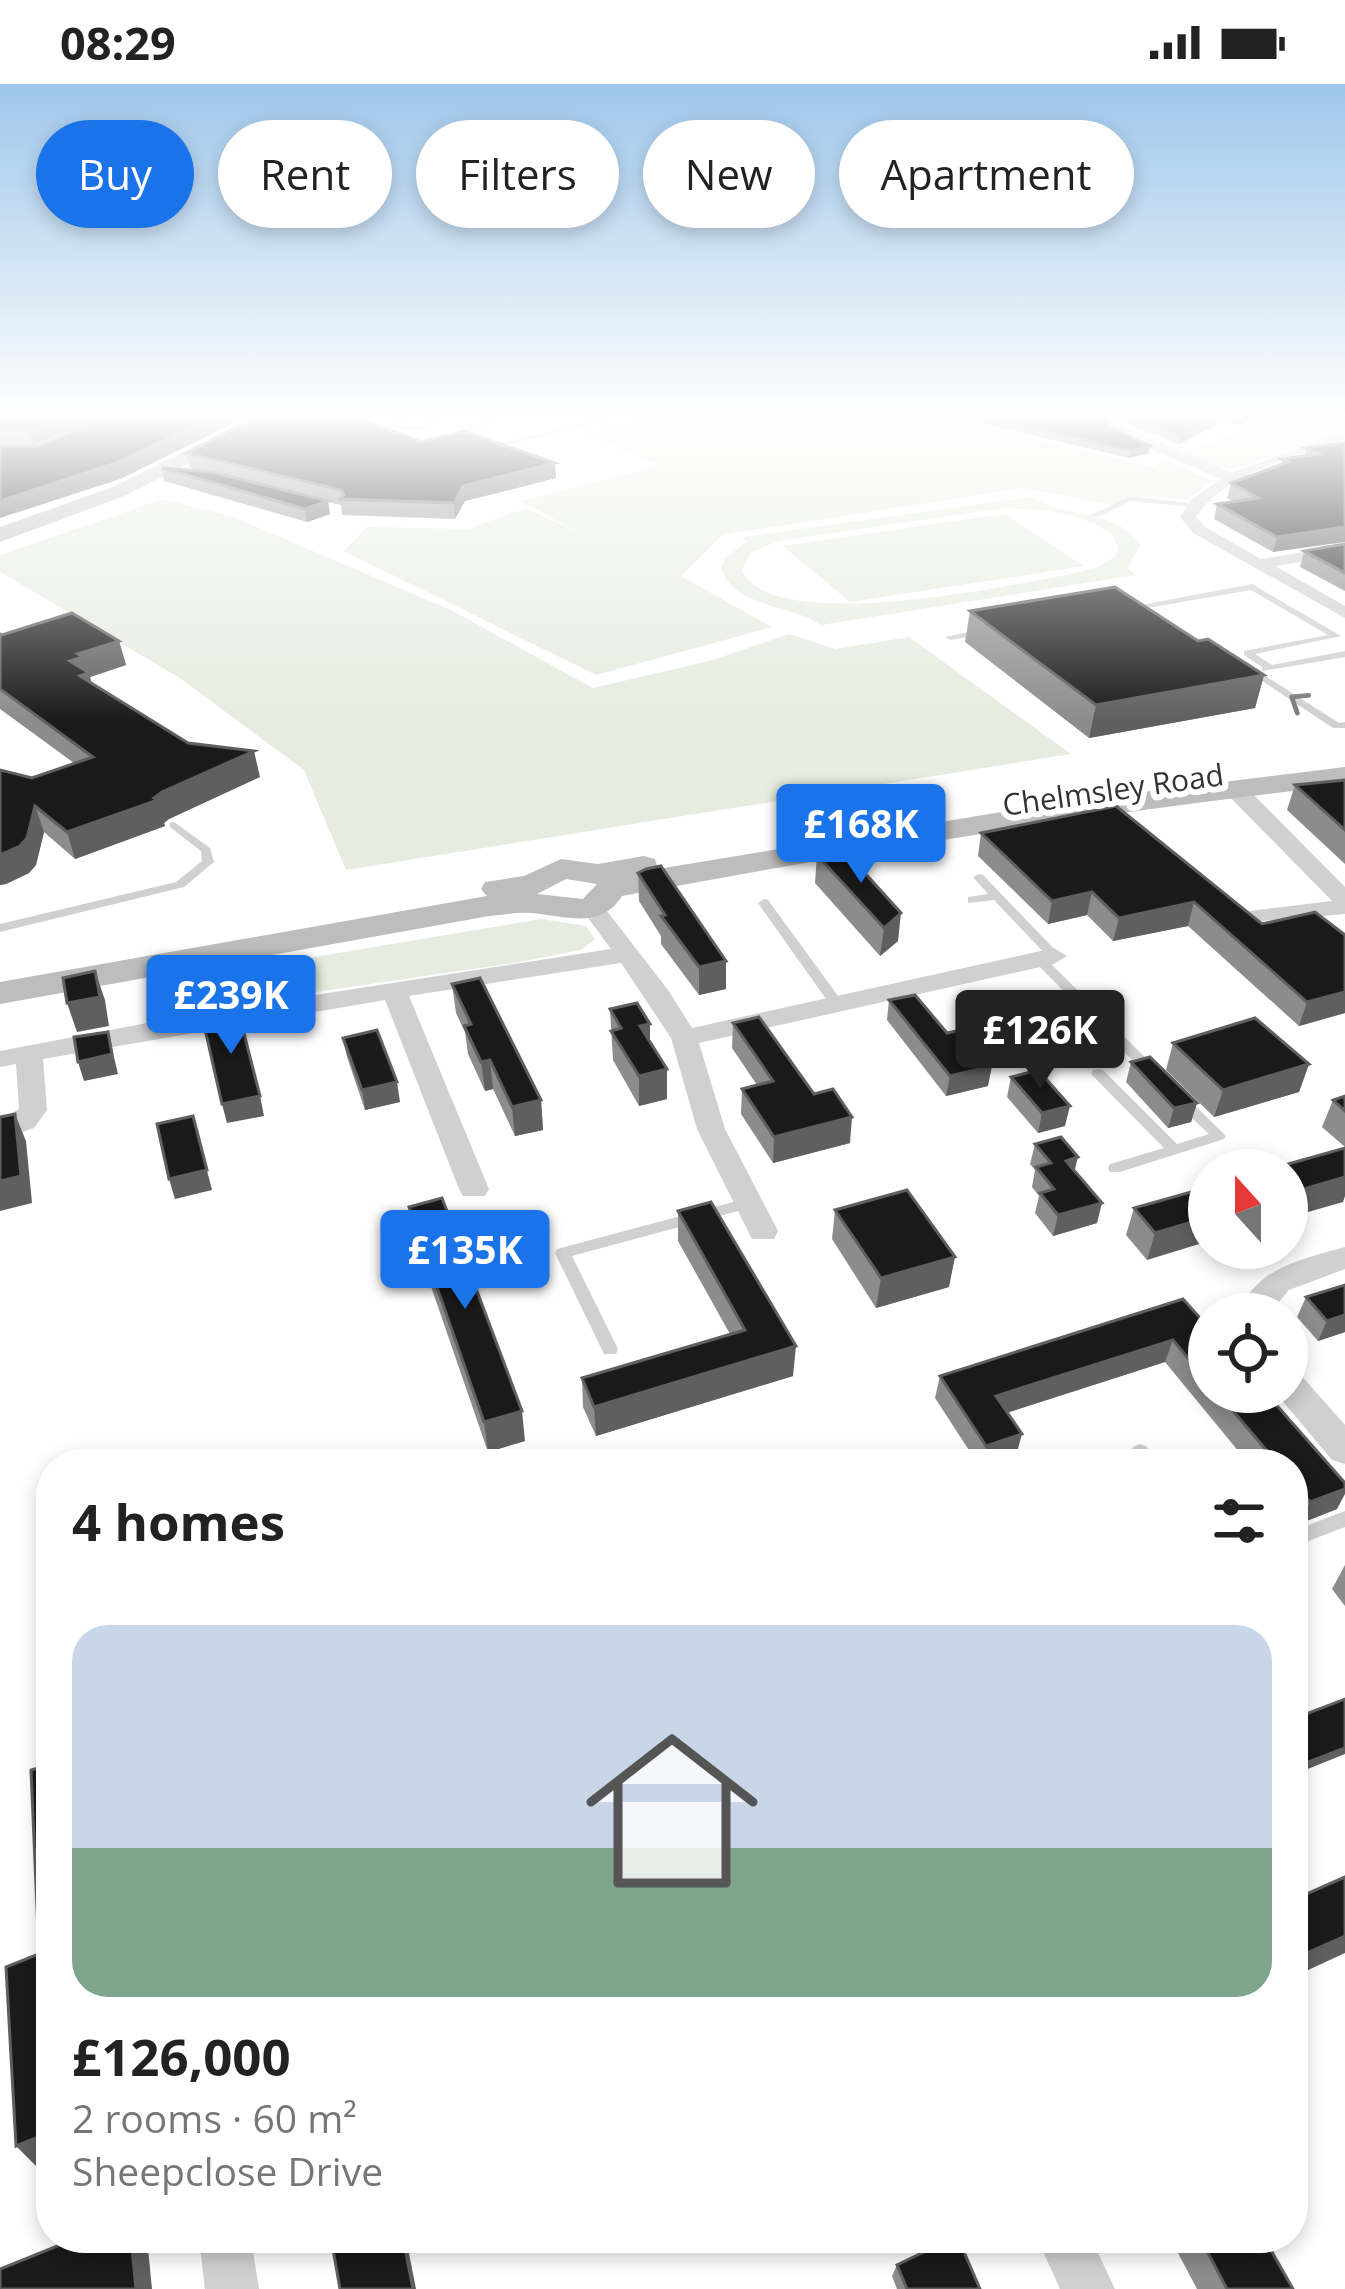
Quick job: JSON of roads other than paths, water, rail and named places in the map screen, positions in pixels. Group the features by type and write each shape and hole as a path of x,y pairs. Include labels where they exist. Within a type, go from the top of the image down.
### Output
{"street":[{"path":"0,535 51,516"},
{"path":"1189,516 1192,525 1345,613"},
{"path":"1259,564 1345,550"},
{"name":"Chelmsley Road","path":"0,968 403,901 534,893 564,911 600,889 1172,778 1345,761"},
{"name":"Chelmsley Road","path":"600,889 848,844 1233,787 1345,776"},
{"path":"1233,787 1345,904"},
{"path":"600,889 628,954 684,1038 711,1129 763,1232"},
{"name":"Chelmsley Road","path":"0,993 490,906 534,893"},
{"path":"1250,918 1345,904"},
{"path":"0,1131 24,1121 32,1110 14,1056 628,954"},
{"path":"684,1038 1047,958"},
{"path":"395,992 474,1190"},
{"path":"1265,1293 1285,1277 1345,1258"},
{"path":"1308,1407 1345,1450"},
{"path":"227,2253 232,2289"},
{"path":"1071,2253 1088,2289"}],"lane":[{"path":"1140,625 1118,610 1252,587 1336,636 1225,657"},
{"path":"950,637 992,630"},
{"path":"1247,653 1270,668"},
{"path":"1239,674 1345,654"},
{"path":"1328,657 1345,667"},
{"path":"1253,671 1337,726 1345,725"},
{"path":"0,928 180,885 208,862 206,850 175,825"},
{"path":"980,877 1047,958 1219,1136 1115,1168"},
{"path":"973,900 998,896"},
{"path":"764,903 836,1003"},
{"path":"1098,1073 1174,1150"},
{"path":"610,1349 563,1253 748,1203"},
{"path":"1308,1533 1345,1519"}]}
